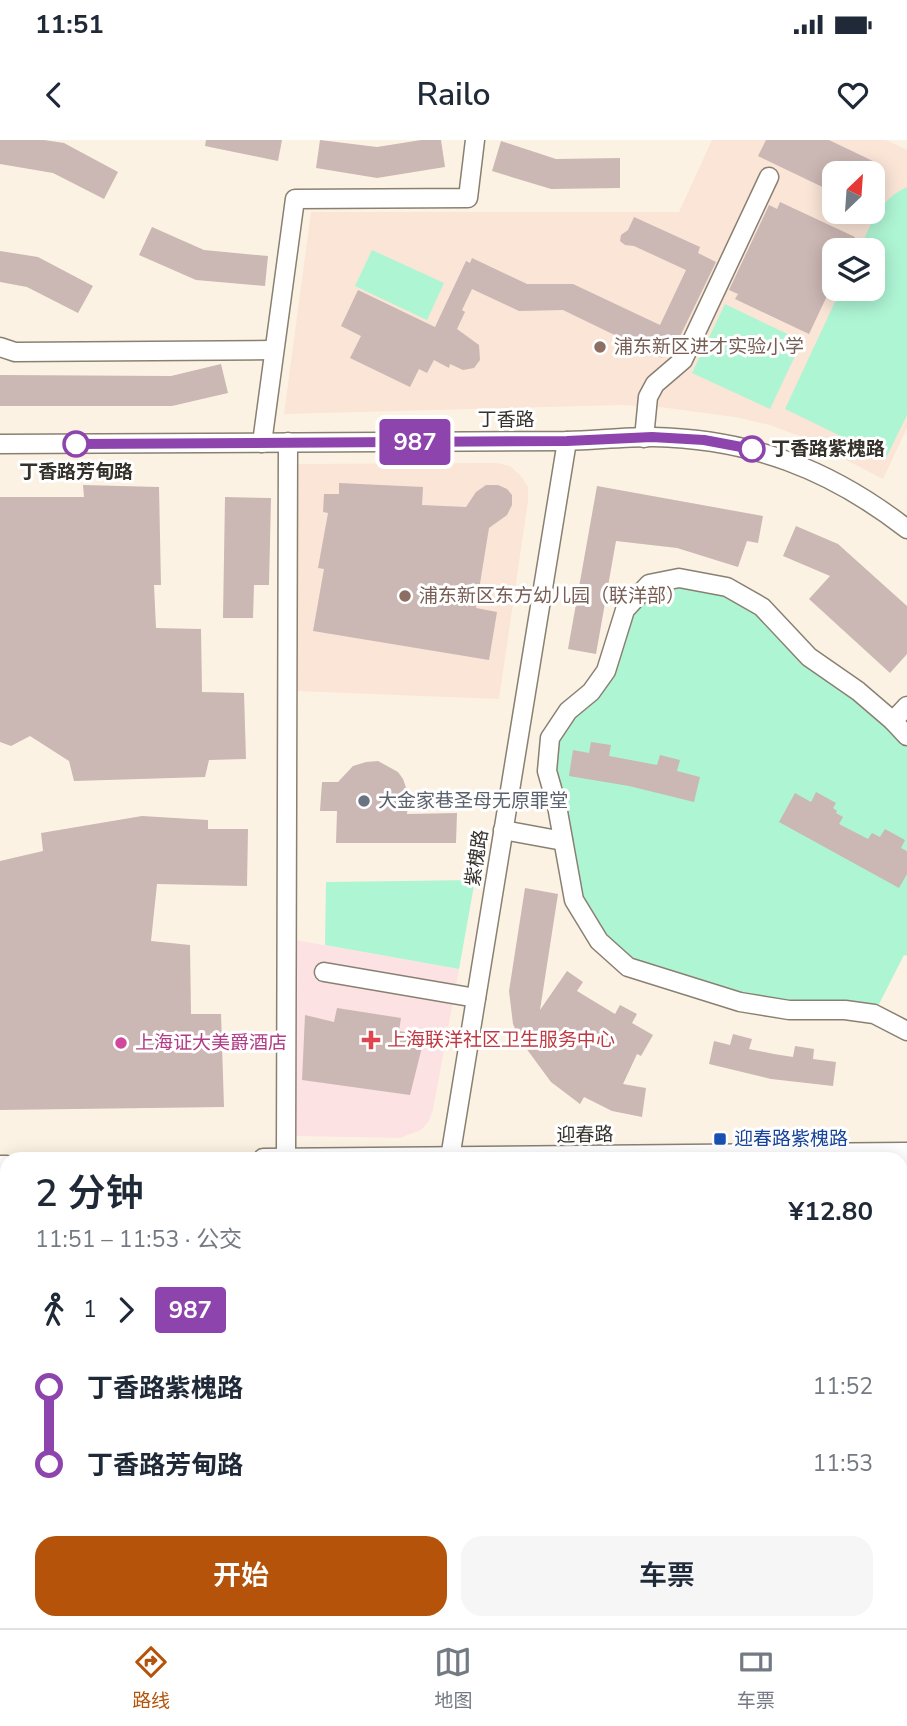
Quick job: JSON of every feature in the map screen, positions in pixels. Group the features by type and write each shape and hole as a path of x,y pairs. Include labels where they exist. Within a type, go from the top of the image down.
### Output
{"street":[{"path":"262,443 295,199 468,198 475,140"},
{"path":"644,438 648,397 655,384 683,360 769,177"},
{"path":"0,347 15,352 274,350"},
{"name":"丁香路","path":"0,444 567,441 644,438 704,440 752,449 797,463 839,482 907,529"},
{"name":"紫槐路","path":"451,1152 567,441"},
{"path":"286,1152 288,442"},
{"path":"907,736 858,691 809,657 762,607 727,587 679,578 649,584 625,610 606,671 591,692 568,711 550,738 547,771 574,900 599,941 628,967 740,1002 789,1010 845,1010 874,1014 907,1031"},
{"path":"893,721 907,706"},
{"path":"503,830 563,841"},
{"path":"324,972 476,998"}],"shaded area":[{"name":"浦东新区进才实验小学","path":"712,140 886,140 907,150 907,428 883,479 802,437 770,425 735,417 660,407 621,405 284,414 311,212 679,212"},
{"name":"浦东新区东方幼儿园（联洋部）","path":"497,463 510,466 528,487 499,699 296,691 296,464"},
{"name":"上海联洋社区卫生服务中心","path":"296,940 459,969 433,1110 429,1121 421,1130 400,1138 294,1136"}],"green space":[{"path":"907,187 907,415 886,458 785,409 835,301 885,301 885,238 865,238 871,224 886,224 886,202"},
{"path":"372,250 444,283 427,320 355,286"},
{"path":"725,304 802,341 770,409 692,373"},
{"path":"649,584 727,587 907,736 907,956 904,955 874,1014 789,1010 628,967 574,900 550,738 591,692 625,610"},
{"path":"475,880 459,969 325,945 326,882"}],"building":[{"path":"0,140 64,143 118,172 104,199 53,173 0,164"},
{"path":"206,140 282,140 278,161 205,146"},
{"path":"320,140 377,147 421,140 441,140 445,167 377,178 316,168"},
{"path":"766,140 829,140 873,161 822,161 822,187 758,156"},
{"path":"501,141 556,159 620,158 620,188 551,189 492,171"},
{"path":"780,202 822,222 822,224 855,237 822,238 822,301 825,301 809,334 735,299 738,294 729,290 769,205 777,209"},
{"path":"634,217 700,247 698,253 716,262 671,355 665,352 662,358 563,310 519,311 472,289 457,329 479,345 480,360 474,368 463,370 450,364 449,368 434,360 427,373 419,369 410,387 350,358 361,336 341,326 358,290 435,327 466,261 470,263 472,258 527,284 573,284 660,325 686,270 620,241 621,235 628,230"},
{"path":"152,227 204,250 268,256 265,286 196,280 139,255"},
{"path":"0,251 38,257 93,286 78,313 27,287 0,282"},
{"path":"221,364 228,393 172,406 0,406 0,375 171,376"},
{"path":"339,483 423,487 422,505 466,507 476,492 486,485 498,485 507,489 512,495 512,505 507,515 489,528 476,608 497,612 489,660 313,631 324,569 318,568 328,513 323,512 324,494 339,494"},
{"path":"83,485 159,487 161,585 154,585 156,628 201,629 202,692 244,693 246,759 209,760 205,777 74,781 69,761 30,736 11,746 0,742 0,497 84,497"},
{"path":"597,486 763,516 758,543 747,541 738,567 677,548 616,541 596,654 568,649"},
{"path":"225,497 271,498 269,585 254,585 253,618 223,618"},
{"path":"796,526 838,544 907,606 907,654 890,673 809,599 830,576 783,556"},
{"path":"591,742 611,745 609,756 657,765 660,755 680,760 677,771 700,777 694,802 629,786 569,776 573,750 589,753"},
{"name":"大金家巷圣母无原罪堂","path":"378,761 398,772 403,779 409,796 407,814 457,813 456,843 336,843 337,811 320,811 322,782 338,782 353,766"},
{"path":"816,792 836,803 833,808 843,817 839,824 868,839 872,833 880,837 885,829 905,840 901,848 907,851 907,874 899,888 779,822 795,793 811,802"},
{"path":"142,816 208,820 208,829 248,829 247,886 157,884 151,941 190,945 191,1014 221,1014 224,1107 0,1110 0,861 43,851 41,833"},
{"path":"525,888 558,894 540,1010 567,971 583,982 577,991 615,1014 620,1005 637,1014 632,1023 653,1035 641,1056 637,1054 623,1084 646,1088 642,1117 612,1111 584,1097 580,1104 551,1082 520,1040 513,1024 509,991"},
{"path":"337,1008 401,1018 399,1031 425,1035 410,1095 302,1080 305,1015 334,1022"},
{"path":"733,1034 752,1039 749,1049 774,1054 793,1057 795,1046 814,1049 813,1059 836,1062 833,1086 771,1079 709,1064 714,1041 730,1045"}],"bus line":[{"name":"987","path":"76,444 567,441 652,437 704,440 752,449"}],"place":[{"name":"浦东新区进才实验小学","path":"600,347"},
{"name":"丁香路芳甸路","path":"76,444"},
{"name":"丁香路紫槐路","path":"752,449"},
{"name":"浦东新区东方幼儿园（联洋部）","path":"405,596"},
{"name":"大金家巷圣母无原罪堂","path":"364,801"},
{"name":"上海联洋社区卫生服务中心","path":"371,1040"},
{"name":"上海证大美爵酒店","path":"121,1043"},
{"name":"迎春路紫槐路","path":"720,1139"}]}
